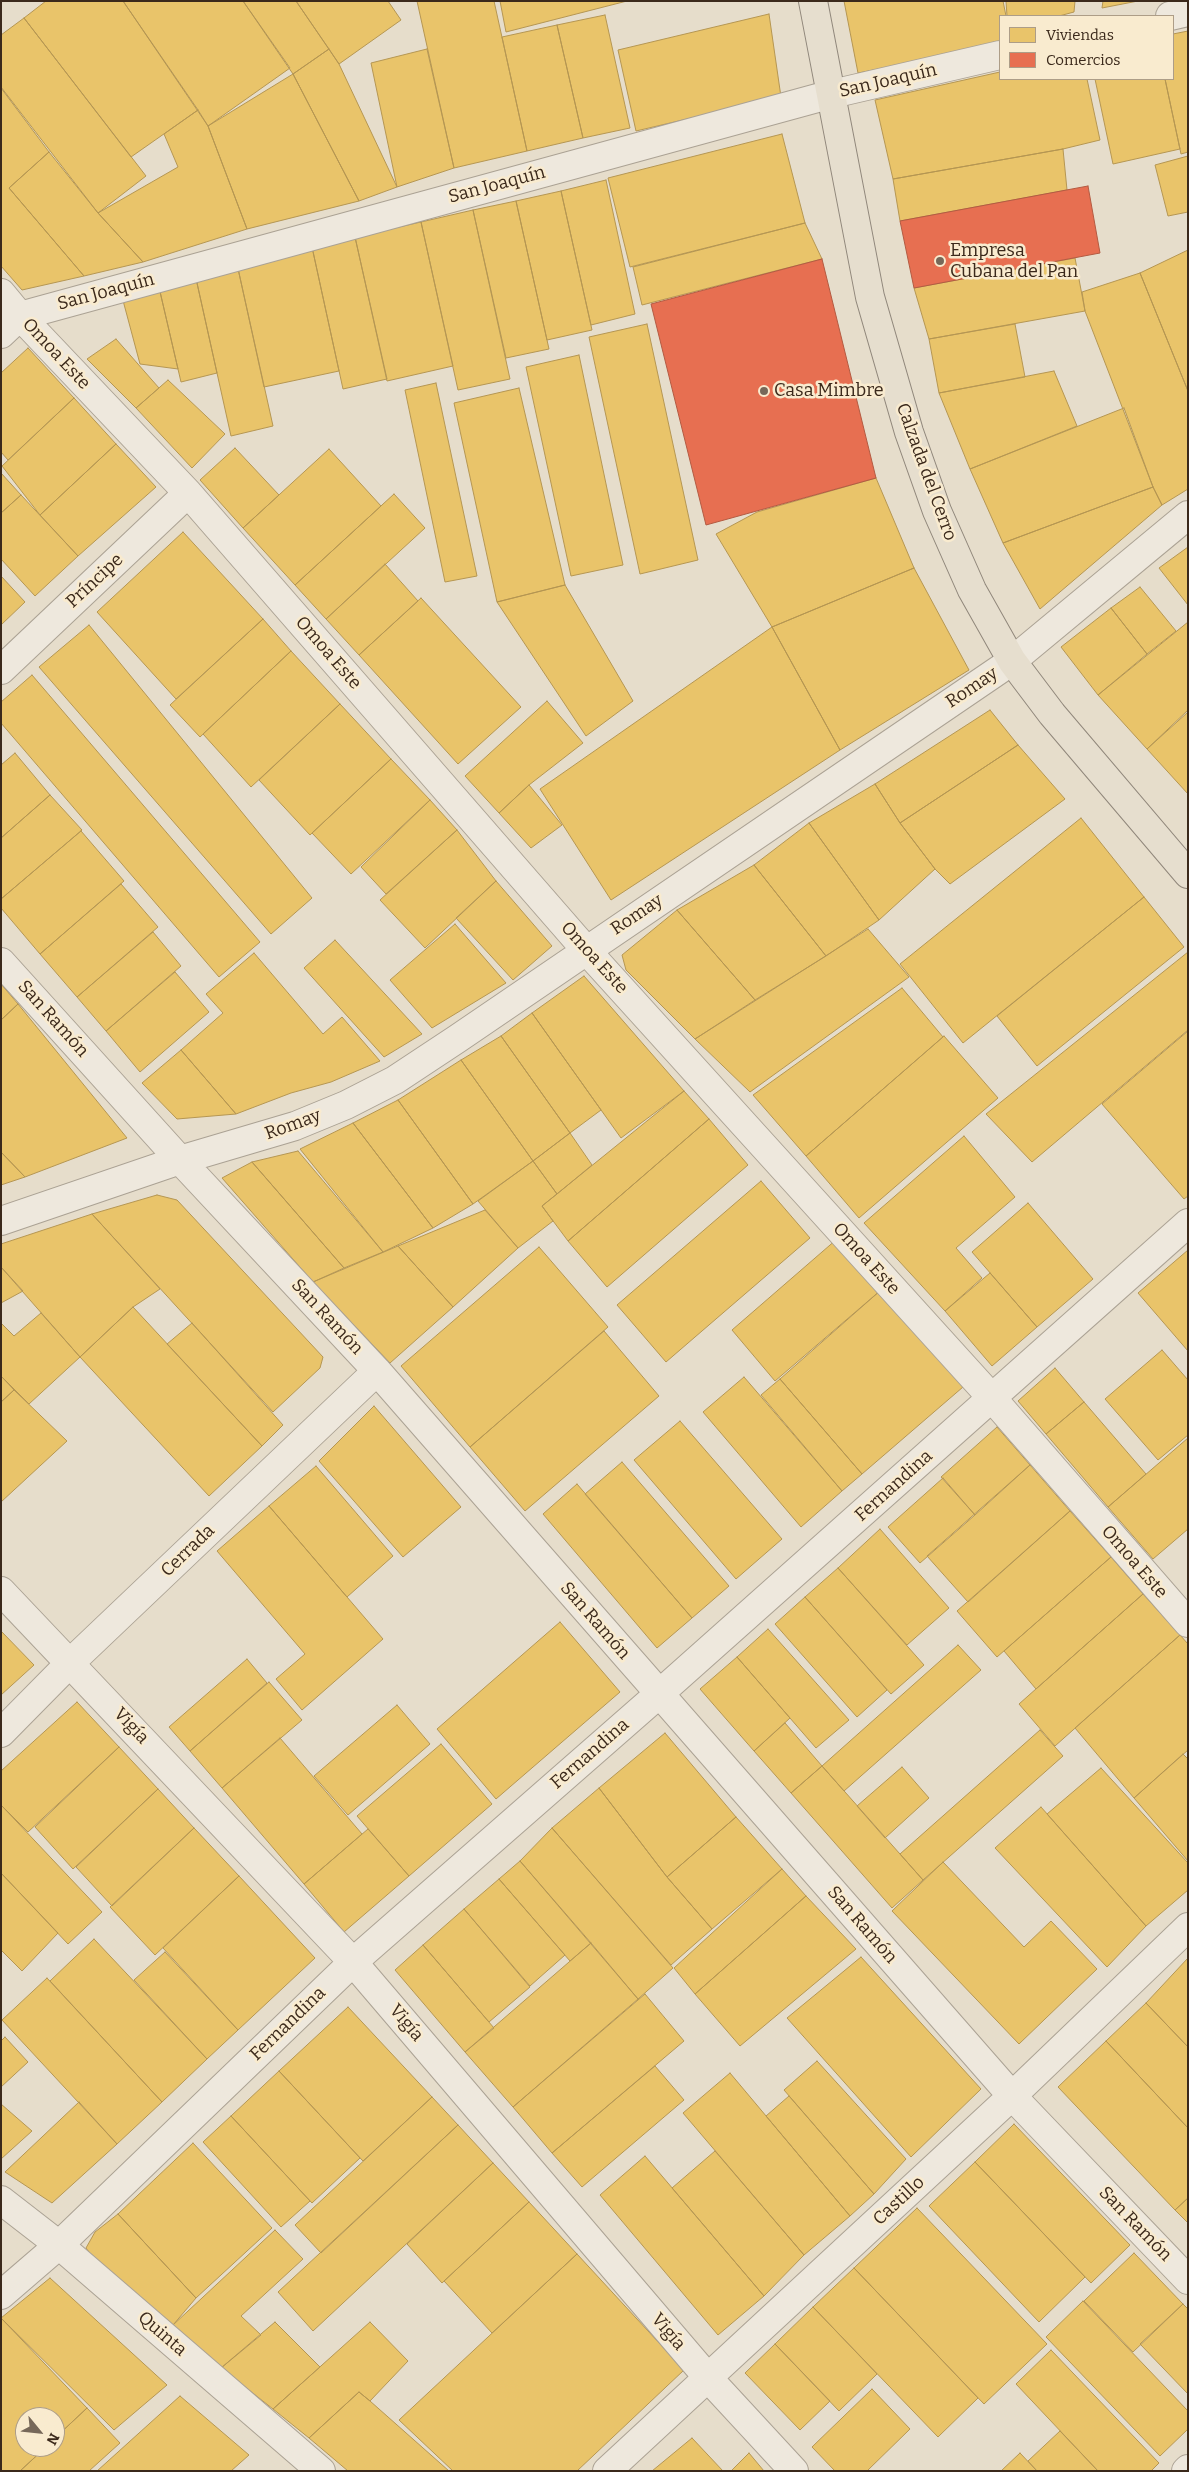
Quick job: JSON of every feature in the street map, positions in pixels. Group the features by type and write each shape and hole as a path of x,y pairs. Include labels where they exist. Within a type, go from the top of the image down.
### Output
{"main road":[{"name":"Calzada del Cerro","path":"813,1 870,297 909,432 937,511 972,590 1012,661 1052,714 1188,874"}],"street":[{"path":"1168,1 1169,15"},
{"path":"1174,15 1188,12"},
{"name":"San Joaquín","path":"11,325 832,94 999,55"},
{"name":"Omoa Este","path":"1,293 11,325 188,493 586,950 992,1398 1188,1623"},
{"name":"Príncipe","path":"1,670 188,493"},
{"name":"Romay","path":"1,1221 180,1160 295,1126 354,1101 395,1080 458,1040 586,950 1012,661 1188,515"},
{"name":"San Ramón","path":"1,962 180,1160 377,1371 1012,2096 1188,2280"},
{"name":"Fernandina","path":"1,2295 59,2245 353,1962 659,1694 1188,1223"},
{"name":"Cerrada","path":"1,1733 70,1663 377,1371"},
{"name":"Vigía","path":"1,1591 353,1962 709,2379 794,2471"},
{"name":"Castillo","path":"608,2471 1012,2096 1188,1928"},
{"name":"Quinta","path":"1,2200 59,2245 321,2471"}],"building: Viviendas":[{"path":"46,1 123,1 198,110 131,157 24,18"},
{"path":"123,1 243,1 290,68 208,126"},
{"path":"243,1 296,1 329,49 293,74"},
{"path":"296,1 388,1 401,20 339,64"},
{"path":"417,1 494,1 527,151 454,168"},
{"path":"500,1 627,1 506,32"},
{"path":"844,1 1003,1 1006,15 999,15 999,46 858,73"},
{"path":"1006,1 1075,1 1074,12 1063,15 1007,15"},
{"path":"1103,1 1138,1 1102,8"},
{"path":"769,14 781,97 636,131 618,50"},
{"path":"605,15 630,128 583,138 557,25"},
{"path":"24,18 146,176 98,213 1,87 1,35"},
{"path":"557,25 583,138 527,151 502,37"},
{"path":"1188,31 1188,152 1181,154 1165,80 1174,80 1174,34"},
{"path":"329,49 339,64 397,187 359,201 293,74"},
{"path":"427,49 454,168 397,187 371,63"},
{"path":"999,72 999,80 1087,80 1100,140 1063,149 893,179 875,100"},
{"path":"293,74 359,201 247,229 208,126"},
{"path":"1095,80 1165,80 1180,149 1113,164"},
{"path":"1,88 49,152 9,188 84,276 22,290 1,266"},
{"path":"198,110 208,126 247,229 143,262 98,213 178,167 164,134"},
{"path":"782,134 805,223 630,267 608,178"},
{"path":"1063,149 1067,190 900,221 893,179"},
{"path":"49,152 98,213 143,262 84,276 9,188"},
{"path":"1188,156 1188,212 1168,216 1155,165"},
{"path":"606,180 635,314 591,325 561,191"},
{"path":"561,191 592,330 547,340 516,201"},
{"path":"516,201 549,349 506,358 473,210"},
{"path":"473,210 510,379 458,390 421,222"},
{"path":"421,222 453,366 387,381 355,237"},
{"path":"805,223 822,259 642,305 633,267"},
{"path":"355,237 387,379 343,389 312,247"},
{"path":"312,247 339,371 264,387 237,264"},
{"path":"1188,250 1188,391 1140,273"},
{"path":"1075,258 1085,311 929,339 914,288"},
{"path":"237,264 273,426 231,436 195,274"},
{"path":"1140,273 1188,391 1188,489 1162,505 1153,487 1085,311 1082,292"},
{"path":"195,274 217,373 181,382 158,283"},
{"path":"158,283 178,369 140,364 121,293"},
{"path":"647,324 698,560 640,574 589,337"},
{"path":"1015,324 1025,377 939,393 929,339"},
{"path":"116,339 159,388 136,408 87,359"},
{"path":"28,348 74,398 8,460 1,452 1,373"},
{"path":"579,355 623,565 571,576 526,367"},
{"path":"1054,371 1077,426 970,469 939,393"},
{"path":"168,380 225,434 192,468 136,408"},
{"path":"436,383 477,576 445,582 405,390"},
{"path":"519,388 565,585 497,602 454,403"},
{"path":"74,398 116,444 40,515 2,466"},
{"path":"1124,408 1153,487 1003,543 970,469"},
{"path":"116,444 156,487 78,556 40,515"},
{"path":"235,448 279,495 243,528 200,480"},
{"path":"329,449 381,506 295,585 243,528"},
{"path":"1,473 21,495 1,513"},
{"path":"876,478 914,568 772,627 716,534 757,512"},
{"path":"1153,487 1162,505 1040,609 1003,543"},
{"path":"394,494 425,528 326,619 295,585"},
{"path":"21,495 78,556 35,596 1,559 1,513"},
{"path":"183,532 263,619 176,699 97,612"},
{"path":"1188,547 1188,605 1159,568"},
{"path":"385,564 418,601 359,655 326,619"},
{"path":"914,568 969,670 840,750 772,627"},
{"path":"1,576 25,602 1,625"},
{"path":"565,585 633,701 586,736 497,602"},
{"path":"1140,587 1176,631 1147,654 1111,608"},
{"path":"421,598 521,707 458,764 359,655"},
{"path":"1111,608 1147,654 1098,695 1061,647"},
{"path":"263,619 291,651 200,737 170,705"},
{"path":"1188,622 1188,710 1147,749 1098,695"},
{"path":"89,625 312,898 271,934 39,667"},
{"path":"772,627 840,750 611,900 540,789"},
{"path":"291,651 340,704 251,787 203,734"},
{"path":"32,675 260,942 219,977 1,723 1,702"},
{"path":"547,701 583,743 529,785 499,813 465,776"},
{"path":"340,704 391,759 310,835 259,780"},
{"path":"990,710 1018,745 900,823 875,784"},
{"path":"1188,712 1188,794 1147,749"},
{"path":"1018,745 1065,799 950,884 935,869 900,823"},
{"path":"15,753 50,795 1,838 1,765"},
{"path":"391,759 430,800 351,874 312,833"},
{"path":"875,784 900,823 935,869 879,920 809,823"},
{"path":"529,785 562,825 531,848 499,813"},
{"path":"50,795 82,830 1,899 1,838"},
{"path":"430,800 457,830 386,894 361,867"},
{"path":"1081,818 1144,897 963,1043 900,964"},
{"path":"809,823 879,920 826,956 754,865"},
{"path":"457,830 496,881 425,948 380,900"},
{"path":"81,831 124,881 40,954 1,908 1,899"},
{"path":"754,865 826,956 755,1000 677,910"},
{"path":"496,881 552,946 513,980 456,918"},
{"path":"121,884 158,927 77,997 40,954"},
{"path":"1144,897 1184,947 1037,1066 997,1016"},
{"path":"677,910 755,1000 695,1039 626,970 622,955"},
{"path":"455,924 506,983 432,1028 390,980"},
{"path":"868,929 909,977 750,1092 695,1039"},
{"path":"153,932 181,966 106,1031 77,997"},
{"path":"335,940 422,1034 384,1057 304,968"},
{"path":"1188,952 1188,1030 1032,1162 986,1114"},
{"path":"254,953 323,1034 342,1017 380,1061 331,1082 291,1093 236,1114 181,1050 223,1013 206,994"},
{"path":"175,972 209,1012 140,1072 106,1031"},
{"path":"584,976 684,1091 621,1138 532,1013"},
{"path":"1,984 18,1004 1,1020"},
{"path":"902,988 943,1037 806,1156 753,1095"},
{"path":"18,1004 127,1138 25,1177 1,1152 1,1020"},
{"path":"532,1013 601,1110 570,1133 501,1036"},
{"path":"1188,1031 1188,1196 1184,1199 1102,1104"},
{"path":"501,1036 570,1133 533,1161 461,1060"},
{"path":"944,1036 998,1098 859,1218 806,1156"},
{"path":"181,1050 236,1114 177,1119 142,1083"},
{"path":"461,1060 533,1161 473,1204 398,1100"},
{"path":"684,1091 709,1119 568,1241 542,1206"},
{"path":"398,1100 473,1204 433,1228 353,1123"},
{"path":"709,1119 748,1165 607,1287 568,1241"},
{"path":"353,1123 433,1228 383,1252 300,1149"},
{"path":"570,1133 592,1165 557,1194 533,1161"},
{"path":"964,1136 1015,1197 956,1248 982,1278 945,1311 864,1223"},
{"path":"298,1151 383,1252 344,1268 252,1162"},
{"path":"1,1152 25,1177 1,1185"},
{"path":"533,1161 557,1194 542,1206 553,1221 518,1248 478,1201"},
{"path":"252,1162 344,1268 313,1282 222,1178"},
{"path":"761,1181 810,1238 666,1362 617,1305"},
{"path":"157,1195 177,1200 323,1357 320,1368 273,1412 92,1214"},
{"path":"1028,1203 1093,1279 1037,1327 972,1252"},
{"path":"485,1210 518,1248 453,1307 398,1246"},
{"path":"92,1214 160,1289 133,1307 80,1357 1,1267 1,1244"},
{"path":"837,1239 881,1290 775,1381 732,1330"},
{"path":"398,1246 453,1307 390,1363 313,1282"},
{"path":"539,1247 608,1327 470,1447 401,1366"},
{"path":"1188,1250 1188,1351 1138,1293"},
{"path":"1,1267 23,1291 1,1303"},
{"path":"990,1273 1037,1327 992,1366 945,1311"},
{"path":"881,1290 963,1387 862,1474 780,1379"},
{"path":"133,1307 262,1446 209,1496 80,1357"},
{"path":"41,1313 80,1357 29,1404 1,1376 1,1323 14,1336"},
{"path":"192,1323 283,1425 262,1446 167,1344"},
{"path":"604,1331 659,1396 525,1511 470,1447"},
{"path":"1162,1350 1188,1380 1188,1435 1158,1460 1105,1399"},
{"path":"1055,1368 1084,1402 1046,1434 1018,1401"},
{"path":"1,1376 14,1390 1,1402"},
{"path":"744,1377 842,1491 801,1527 703,1412"},
{"path":"780,1379 862,1474 842,1491 761,1395"},
{"path":"14,1390 67,1441 1,1502 1,1402"},
{"path":"1084,1402 1146,1474 1108,1507 1046,1434"},
{"path":"374,1406 461,1507 403,1557 319,1461"},
{"path":"680,1421 782,1539 736,1579 634,1460"},
{"path":"997,1427 1030,1465 975,1515 941,1477"},
{"path":"1188,1438 1188,1529 1153,1559 1108,1507"},
{"path":"622,1462 729,1586 692,1618 585,1494"},
{"path":"1030,1465 1070,1511 968,1602 927,1556"},
{"path":"316,1466 393,1556 347,1597 269,1506"},
{"path":"943,1478 975,1515 920,1563 888,1527"},
{"path":"577,1484 692,1618 657,1648 543,1514"},
{"path":"269,1506 383,1639 302,1710 276,1679 305,1654 217,1551"},
{"path":"1070,1511 1111,1557 997,1657 957,1611"},
{"path":"880,1529 949,1608 907,1645 838,1568"},
{"path":"1111,1557 1143,1594 1036,1689 1004,1651"},
{"path":"838,1568 924,1665 891,1694 805,1597"},
{"path":"1143,1594 1180,1635 1055,1746 1019,1704"},
{"path":"805,1597 887,1690 857,1717 775,1624"},
{"path":"560,1622 620,1692 496,1799 437,1729"},
{"path":"768,1629 849,1720 816,1748 737,1657"},
{"path":"1,1631 34,1665 1,1695"},
{"path":"1180,1635 1188,1644 1188,1750 1134,1798 1075,1728"},
{"path":"958,1645 981,1670 844,1791 822,1766"},
{"path":"737,1657 790,1718 754,1751 700,1689"},
{"path":"247,1659 267,1683 190,1751 169,1727"},
{"path":"269,1682 302,1720 222,1788 190,1751"},
{"path":"77,1702 119,1747 28,1832 1,1805 1,1771"},
{"path":"397,1705 430,1744 348,1815 314,1776"},
{"path":"785,1723 822,1766 791,1793 754,1751"},
{"path":"1040,1730 1063,1756 923,1880 900,1854"},
{"path":"665,1733 736,1817 667,1877 599,1788"},
{"path":"280,1738 362,1834 304,1884 222,1788"},
{"path":"441,1744 492,1804 409,1876 357,1816"},
{"path":"119,1747 158,1789 73,1869 35,1827"},
{"path":"1183,1754 1188,1759 1188,1861 1134,1798"},
{"path":"822,1766 923,1880 892,1908 791,1793"},
{"path":"902,1767 929,1798 885,1838 857,1806"},
{"path":"1101,1768 1188,1863 1188,1890 1146,1926 1047,1814"},
{"path":"599,1788 667,1877 712,1929 671,1965 552,1828"},
{"path":"158,1789 194,1828 112,1906 76,1867"},
{"path":"1,1805 102,1912 68,1944 1,1873"},
{"path":"1041,1807 1146,1926 1107,1967 995,1848"},
{"path":"736,1817 782,1869 712,1929 667,1877"},
{"path":"194,1828 239,1876 155,1955 110,1907"},
{"path":"552,1828 673,1968 638,1999 520,1861"},
{"path":"368,1829 409,1876 344,1932 304,1884"},
{"path":"520,1861 591,1943 570,1961 499,1879"},
{"path":"943,1862 1024,1947 1051,1921 1097,1969 1019,2044 892,1911"},
{"path":"782,1869 806,1896 695,1994 674,1968"},
{"path":"1,1873 58,1933 22,1971 1,1950"},
{"path":"239,1876 315,1958 238,2030 163,1948"},
{"path":"499,1879 565,1955 530,1986 464,1909"},
{"path":"806,1896 856,1949 740,2046 695,1994"},
{"path":"464,1909 530,1987 489,2022 423,1945"},
{"path":"94,1939 207,2059 162,2102 50,1981"},
{"path":"591,1943 638,1999 513,2107 465,2052"},
{"path":"423,1945 494,2028 465,2052 395,1970"},
{"path":"165,1952 238,2030 207,2059 134,1980"},
{"path":"861,1957 981,2089 911,2157 787,2018"},
{"path":"1188,1958 1188,2047 1146,2003"},
{"path":"47,1978 162,2102 117,2144 2,2020"},
{"path":"645,1994 684,2041 552,2153 513,2107"},
{"path":"1146,2003 1188,2047 1188,2128 1106,2041"},
{"path":"348,2007 432,2097 363,2161 279,2071"},
{"path":"5,2037 28,2062 1,2087 1,2041"},
{"path":"1106,2041 1188,2128 1188,2198 1175,2210 1058,2087"},
{"path":"817,2061 906,2159 874,2194 784,2090"},
{"path":"655,2066 684,2100 582,2187 552,2153"},
{"path":"279,2071 360,2158 312,2203 231,2116"},
{"path":"730,2073 850,2216 804,2255 683,2113"},
{"path":"789,2096 874,2194 850,2216 766,2116"},
{"path":"432,2097 458,2125 321,2253 295,2225"},
{"path":"79,2102 117,2144 52,2203 5,2172"},
{"path":"1,2104 32,2131 1,2159"},
{"path":"231,2116 310,2201 281,2227 203,2142"},
{"path":"1014,2124 1130,2245 1091,2283 975,2162"},
{"path":"458,2125 493,2163 313,2331 278,2292"},
{"path":"193,2143 272,2228 196,2298 118,2214"},
{"path":"715,2151 804,2255 764,2296 672,2188"},
{"path":"645,2156 764,2296 718,2335 600,2195"},
{"path":"975,2162 1085,2277 1039,2322 929,2206"},
{"path":"493,2163 529,2202 442,2283 407,2244"},
{"path":"1188,2198 1188,2223 1175,2210"},
{"path":"529,2202 577,2254 492,2333 444,2281"},
{"path":"917,2208 1047,2344 984,2404 854,2268"},
{"path":"118,2214 196,2298 173,2325 95,2260 86,2248 95,2232"},
{"path":"275,2230 303,2259 241,2316 261,2335 221,2368 173,2325"},
{"path":"1134,2253 1183,2304 1133,2352 1084,2301"},
{"path":"577,2254 684,2370 577,2471 453,2471 399,2420"},
{"path":"854,2268 978,2398 938,2437 813,2307"},
{"path":"50,2278 167,2385 114,2430 1,2318"},
{"path":"1083,2301 1188,2411 1188,2429 1160,2456 1046,2337"},
{"path":"1183,2304 1188,2309 1188,2394 1140,2344"},
{"path":"813,2307 877,2374 839,2411 775,2344"},
{"path":"1,2318 87,2408 65,2429 65,2407 15,2407 15,2457 35,2457 20,2471 1,2471"},
{"path":"275,2322 320,2367 273,2409 221,2368"},
{"path":"370,2322 408,2361 370,2401 359,2392 309,2438 273,2409"},
{"path":"775,2344 830,2401 800,2430 745,2373"},
{"path":"1051,2350 1159,2463 1151,2471 1098,2471 1016,2384"},
{"path":"872,2389 910,2429 867,2471 835,2471 812,2447"},
{"path":"359,2392 449,2471 348,2471 309,2438"},
{"path":"180,2396 249,2455 231,2471 97,2471"},
{"path":"87,2408 120,2443 89,2471 20,2471 35,2457 65,2457 65,2429"},
{"path":"1060,2431 1098,2471 1037,2471 1028,2461"},
{"path":"692,2438 723,2471 652,2471"},
{"path":"749,2453 764,2471 731,2471"},
{"path":"1020,2453 1037,2471 1001,2471"}],"building: Comercios":[{"path":"1088,186 1100,253 914,288 900,221"},
{"name":"Casa Mimbre","path":"822,259 876,478 706,525 651,304"}],"place":[{"name":"Empresa Cubana del Pan","path":"940,261"},
{"name":"Casa Mimbre","path":"764,391"}]}
